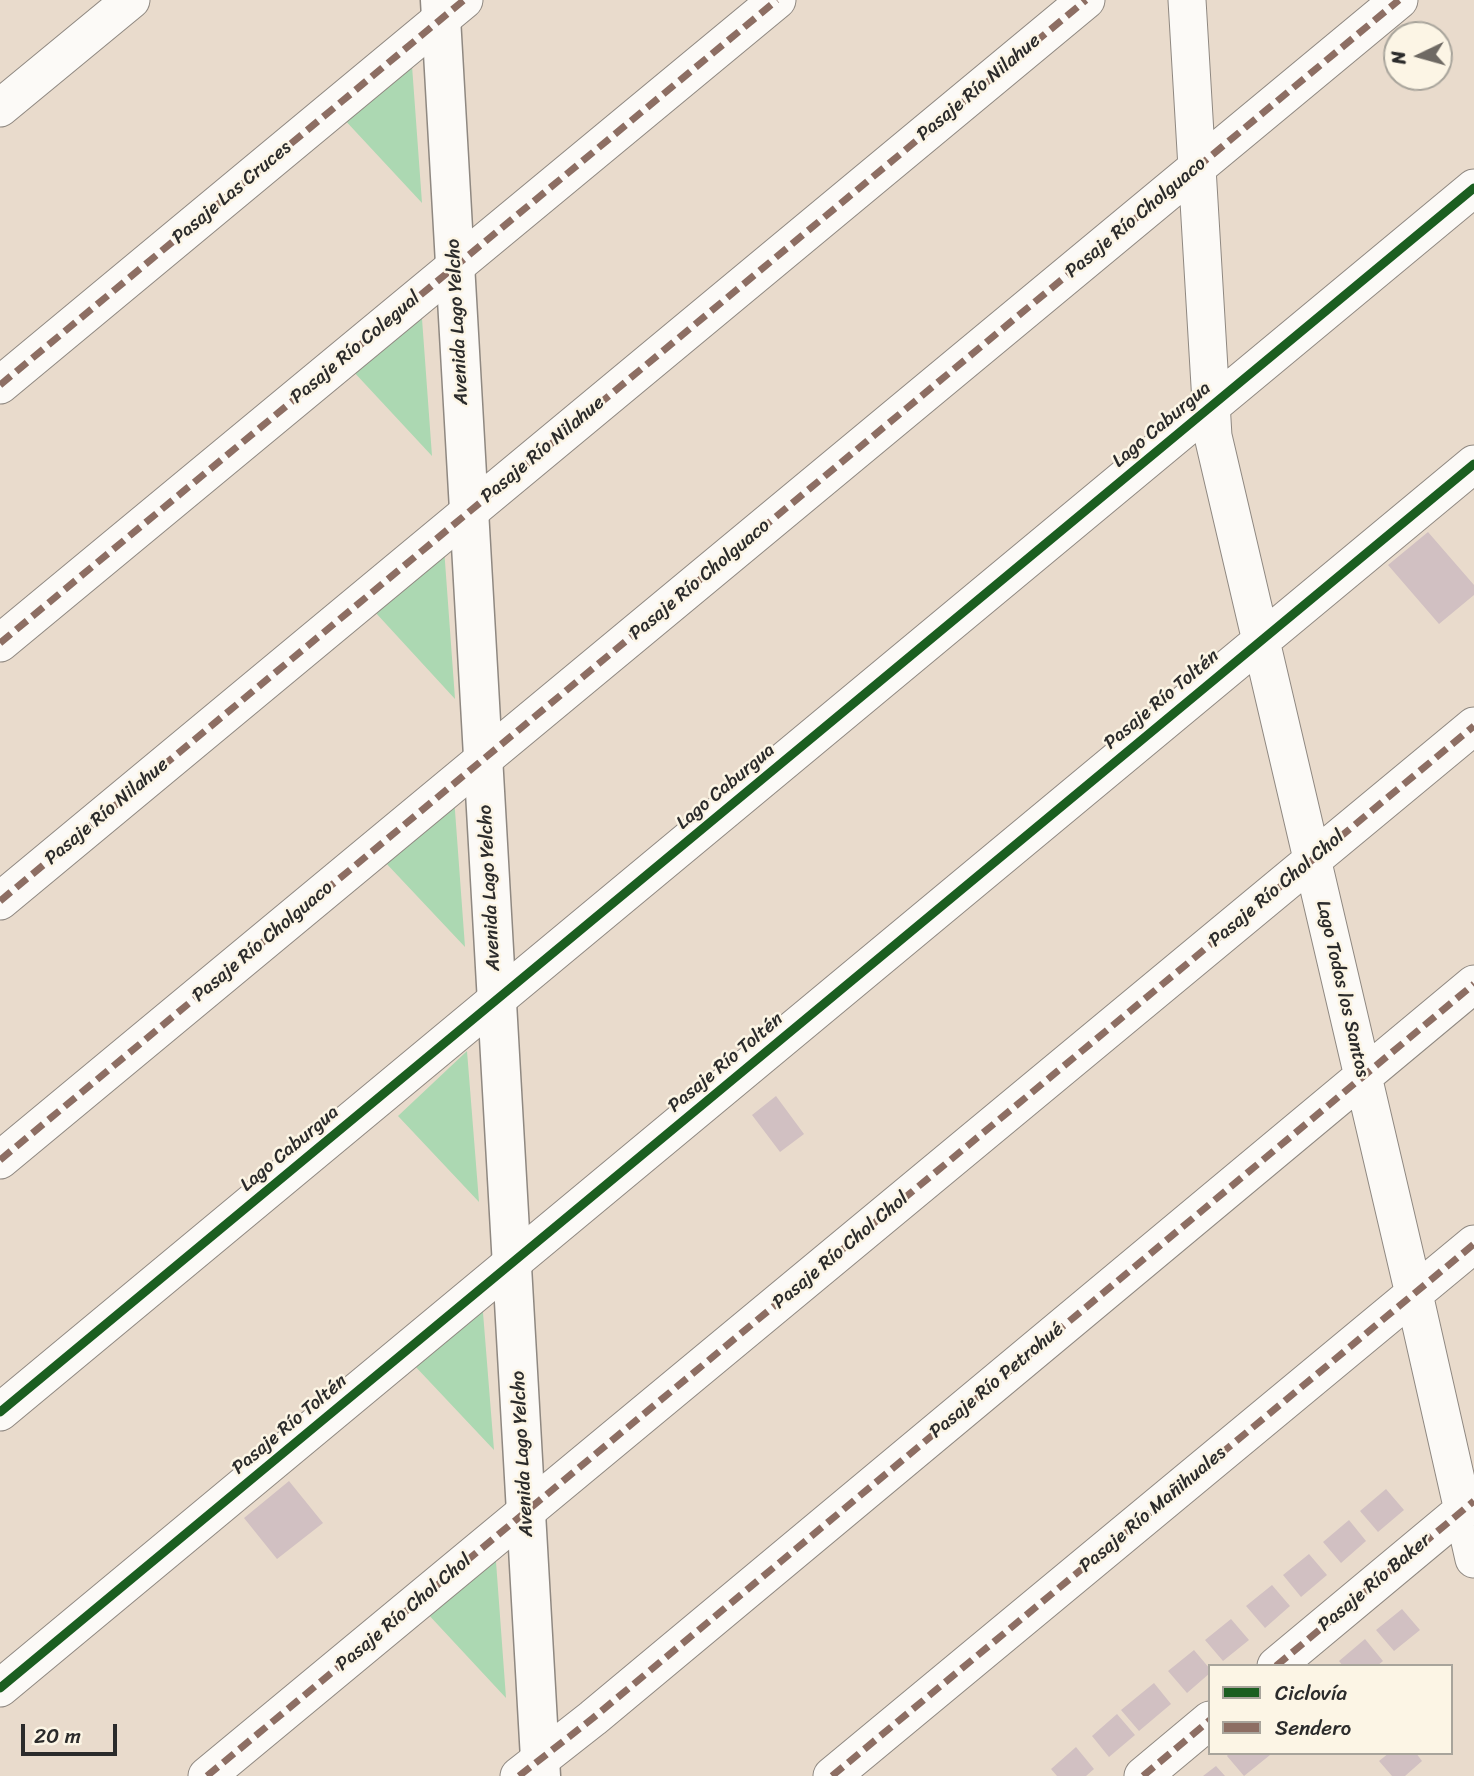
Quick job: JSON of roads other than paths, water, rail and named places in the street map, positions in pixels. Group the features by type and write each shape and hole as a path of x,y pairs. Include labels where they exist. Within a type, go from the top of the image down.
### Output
{"street":[{"path":"0,108 131,0"},
{"name":"Pasaje Río Colegual","path":"0,643 778,0"},
{"name":"Pasaje Río Nilahue","path":"0,901 1086,0"},
{"name":"Lago Todos los Santos","path":"1187,0 1213,436 1414,1294 1468,1506 1474,1559"},
{"name":"Pasaje Río Cholguaco","path":"0,1160 1399,0"},
{"name":"Avenida Lago Yelcho","path":"448,6 455,266 526,1512 533,1770"},
{"name":"Pasaje Las Cruces","path":"0,385 448,6"},
{"name":"Lago Caburgua","path":"0,1412 1474,188"},
{"name":"Pasaje Río Toltén","path":"0,1688 1474,464"},
{"name":"Pasaje Río Chol Chol","path":"207,1776 1474,726"},
{"name":"Pasaje Río Petrohué","path":"533,1770 1474,984"},
{"name":"Pasaje Río Mañihuales","path":"832,1776 1474,1244"},
{"name":"Pasaje Río Baker","path":"1278,1664 1468,1506"},
{"path":"1143,1776 1208,1722"}]}
